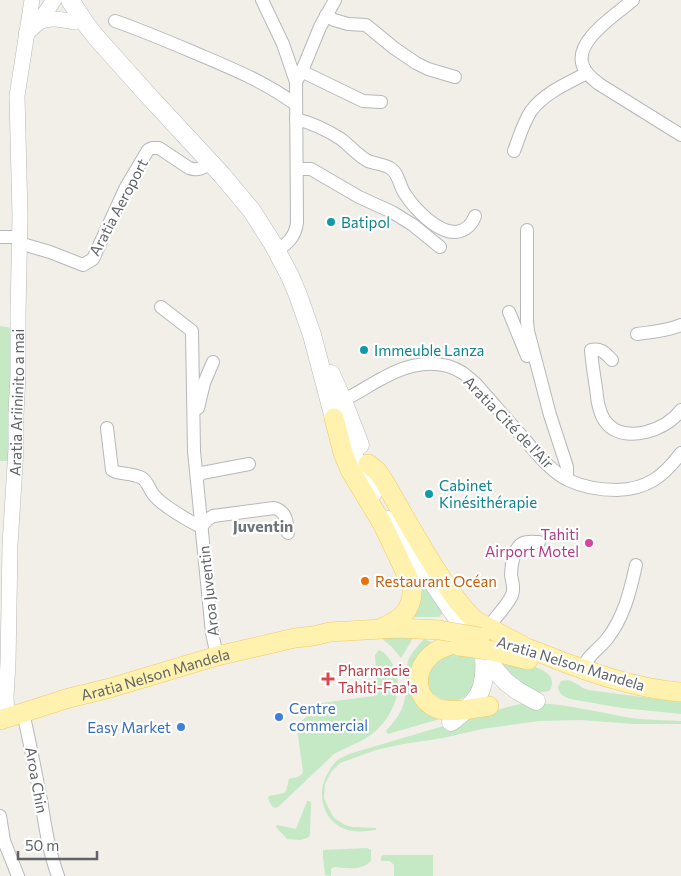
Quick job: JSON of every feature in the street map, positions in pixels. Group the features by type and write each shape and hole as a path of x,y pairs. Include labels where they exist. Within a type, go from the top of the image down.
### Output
{"main road":[{"path":"60,0 74,22 103,57 128,81 146,94"},
{"path":"70,0 96,38 222,174 252,212 277,251 298,295 336,408 381,508 395,532 409,552 416,558"},
{"path":"336,408 352,426 372,475 416,558 457,619 485,643 485,669 482,687 477,698 468,709 451,722"},
{"path":"336,408 343,453 350,470 382,523 412,586 413,596 403,615 395,622 377,630"},
{"path":"368,464 384,481 416,538 450,590 476,622 506,682 536,701"},
{"name":"Aratia Nelson Mandela","path":"10,717 68,698 110,688 217,656 295,638 330,632 399,628 446,640"},
{"name":"Aratia Nelson Mandela","path":"312,636 331,640 362,638 446,640 523,646 582,669 639,686 681,692"},
{"path":"446,640 423,664 418,677 419,689 422,695 436,708 448,710 489,706"},
{"name":"Aratia Nelson Mandela","path":"485,643 524,659 625,693 651,699 681,702"}],"street":[{"name":"Aratia Ariininito a mai","path":"10,717 6,696 10,545 16,458 20,240 17,96 32,0"},
{"path":"26,34 39,22 54,0"},
{"path":"262,0 298,77 363,101 381,102"},
{"path":"277,251 286,244 296,230 296,104 298,77 312,44 335,0"},
{"path":"633,0 598,29 588,40 582,53 582,64 587,73 598,84 681,135"},
{"path":"326,15 334,20 348,24 366,25 416,63 428,69 455,77"},
{"path":"39,22 48,19 74,22"},
{"path":"115,21 245,74 296,104"},
{"path":"514,151 523,126 530,112 537,104 555,90 587,73"},
{"path":"296,119 326,130 341,139 367,160 390,168 396,174 404,193 410,201 444,230 452,232 467,228 473,222 475,216"},
{"name":"Aratia Aeroport","path":"20,240 83,265 93,259 126,187 148,150 155,147 159,148 189,168 199,169 210,163"},
{"path":"297,169 311,169 360,197 392,212 440,247"},
{"path":"527,230 527,321 532,350 567,467 567,479"},
{"path":"0,237 20,240"},
{"name":"Aroa Juventin","path":"161,307 192,331 193,430 212,633 217,656"},
{"path":"509,312 546,399"},
{"path":"637,334 658,332 681,325"},
{"path":"612,360 601,350 591,350 598,406 604,421 609,426 622,433 641,433 665,425 675,419 681,410"},
{"name":"Aroa Juventin","path":"193,430 204,383 213,362"},
{"name":"Aratia Cité de l'Air","path":"336,408 381,378 407,367 431,363 453,368 475,383 542,458 560,475 581,485 606,490 627,490 639,487 651,483 663,474 681,453"},
{"name":"Aroa Juventin","path":"107,428 112,470 141,477 153,494 168,507 201,527"},
{"path":"197,476 249,464"},
{"name":"Aroa Juventin","path":"201,527 213,516 274,508 283,513 287,521 288,533"},
{"path":"485,643 512,593 512,562 517,548 526,542 539,542"},
{"path":"582,669 586,660 596,652 615,628 629,598 636,566"},
{"name":"Aroa Chin","path":"10,717 30,743 46,831 58,876"},
{"path":"0,816 4,841 18,876"}],"green space":[{"path":"0,326 12,328 9,461 0,461"},
{"path":"418,571 444,612 439,617 411,617 419,589"},
{"path":"381,637 411,638 412,640 401,658"},
{"path":"424,639 434,643 415,677 450,716 388,734 386,731 395,720 403,704 406,692 408,661"},
{"path":"379,650 391,661 397,679 398,688 390,714 372,734 334,754 278,807 272,806 268,798 269,796 284,793 289,779 299,776 303,772 297,728 299,724 308,715 314,704 374,696 377,689 375,655"},
{"path":"442,652 472,656 476,665 476,679 473,686 464,697 458,700 444,700 434,694 426,681 427,668"},
{"path":"509,661 539,668 546,672 552,683 550,690 537,692 517,681 503,665"},
{"path":"568,680 588,690 681,702 681,714 622,708 570,699 559,691 558,687 561,681"},
{"path":"525,703 565,706 631,718 681,721 681,724 635,724 581,720 539,721 482,729 376,750 340,763 331,772 325,784 324,798 334,818 345,825 376,828 376,830 357,831 345,829 337,825 326,812 322,796 325,779 330,769 340,758"},
{"path":"307,801 311,803 309,837 301,840 287,839 276,827 277,825 296,829"},
{"path":"367,848 371,850 371,861 367,864 354,868 334,867 331,869 331,876 325,875 323,850"},
{"path":"383,855 433,855 433,876 394,876 394,865 390,861 381,861"}],"place":[{"name":"Batipol","path":"331,222"},
{"name":"Immeuble Lanza","path":"364,350"},
{"name":"Cabinet Kinésithérapie","path":"429,494"},
{"name":"Tahiti Airport Motel","path":"589,543"},
{"name":"Restaurant Océan","path":"365,581"},
{"name":"Pharmacie Tahiti-Faa'a","path":"328,679"},
{"name":"Centre commercial","path":"279,717"},
{"name":"Easy Market","path":"181,727"}],"district":[{"name":"Juventin","path":"263,525"}]}
